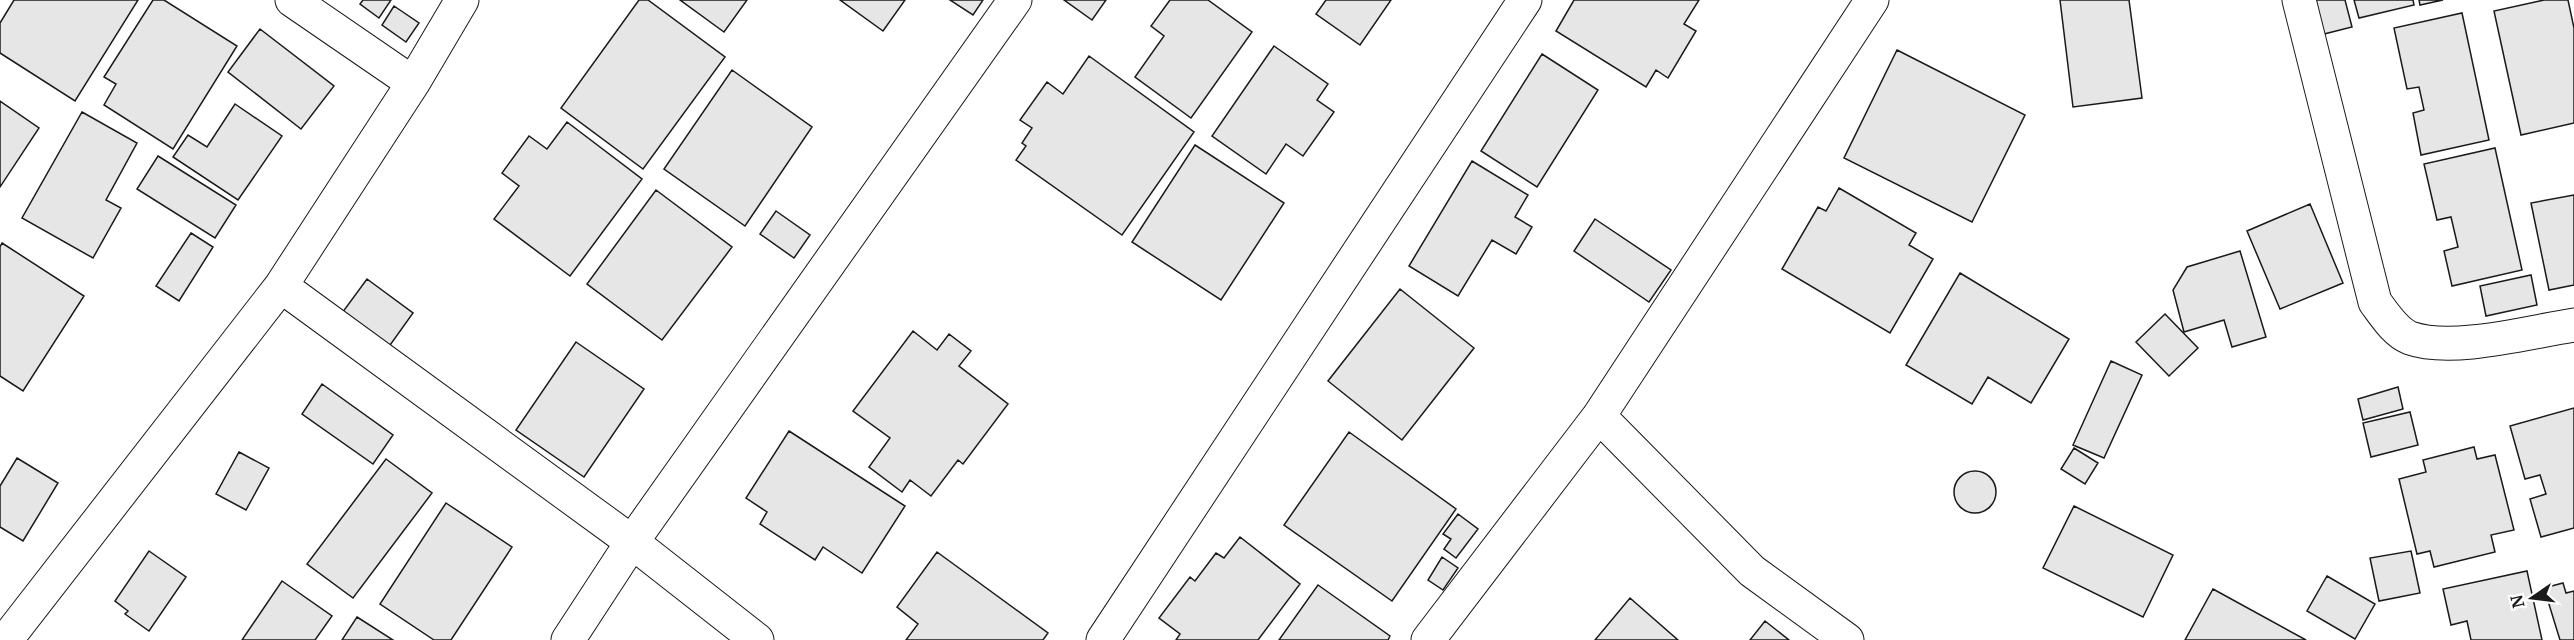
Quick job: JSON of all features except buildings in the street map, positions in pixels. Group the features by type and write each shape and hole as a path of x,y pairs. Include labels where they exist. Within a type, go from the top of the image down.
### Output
{"street":[{"path":"292,0 414,83"},
{"path":"0,637 5,640 281,286 414,83 462,0"},
{"path":"568,640 632,542 1015,0"},
{"path":"1103,640 1525,0"},
{"path":"1428,640 1599,416 1872,0"},
{"path":"2299,0 2375,302 2388,320 2409,337 2451,344 2574,325"},
{"path":"281,286 632,542 757,640"},
{"path":"1599,416 1752,571 1847,640"}]}
